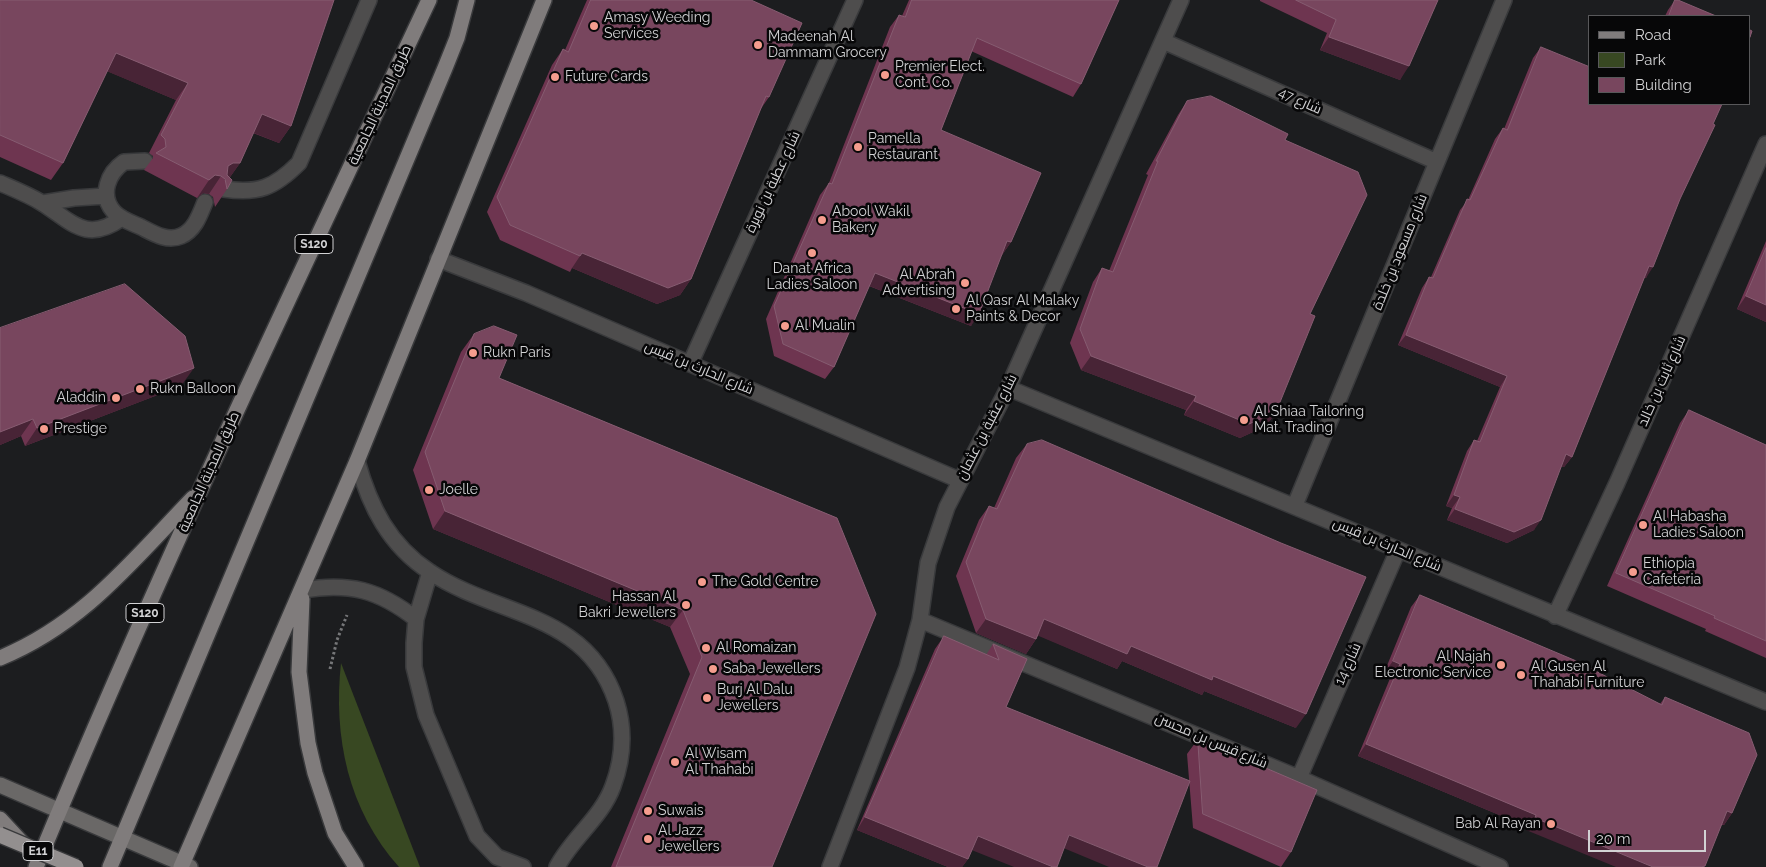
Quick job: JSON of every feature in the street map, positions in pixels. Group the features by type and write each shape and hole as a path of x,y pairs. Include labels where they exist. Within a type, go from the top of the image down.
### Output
{"highway":[{"name":"E11","path":"0,835 76,867"}],"main road":[{"name":"طريق المدينة الجامعية","path":"38,865 59,810 200,489 429,0"},
{"path":"110,867 448,60 457,38 467,0"},
{"path":"185,866 357,461 544,0"},
{"path":"0,658 25,648 64,624 99,596 200,489"},
{"path":"303,590 300,672 308,743 317,781 335,833 356,867"},
{"path":"0,820 38,865"}],"street":[{"path":"224,189 245,192 265,188 284,179 299,163 369,0"},
{"name":"شارع عطية بن نويرة","path":"690,364 855,0"},
{"name":"شارع عقبة بن عثمان","path":"830,867 907,668 920,620 928,563 937,534 959,480 1008,388 1181,0"},
{"name":"شارع مسعود بن خلدة","path":"1295,505 1504,0"},
{"name":"شارع 47","path":"1162,41 1437,162"},
{"name":"شارع ثابت بن خالد","path":"1555,616 1617,483 1766,144"},
{"path":"145,161 124,162 116,168 106,186 106,196 114,213 158,236 181,236 196,223 205,202"},
{"path":"0,183 43,204 69,223 91,230 112,225 122,218"},
{"path":"43,204 74,198 106,196"},
{"name":"شارع الحارث بن قيس","path":"438,260 526,293 959,480"},
{"name":"شارع الحارث بن قيس","path":"1008,388 1295,505 1555,616 1766,702"},
{"path":"357,461 366,494 382,524 403,550 430,572 459,588 560,630 581,646 598,665 611,687 620,712 622,738 618,772 600,811 569,847 557,867"},
{"name":"شارع 14","path":"1298,778 1398,550"},
{"path":"430,572 416,619 414,667 419,691 470,823 485,848 497,857 523,867"},
{"path":"303,590 342,586 363,589 382,596 416,619"},
{"name":"شارع قيس بن محسن","path":"920,620 1298,778 1500,867"},
{"path":"0,785 185,866"}],"path":[{"path":"330,677 337,640 347,613 363,589"}],"green space":[{"path":"341,663 420,867 399,867 367,821 356,797 342,745 339,691"}],"building":[{"path":"0,0 334,0 291,126 262,114 240,163 233,163 228,166 227,175 232,180 227,189 225,179 221,176 215,175 209,180 156,153 166,147 165,139 161,135 188,83 116,53 63,163 0,135"},
{"path":"591,0 751,0 802,23 769,97 766,96 691,279 668,288 582,253 580,256 510,225 497,197 563,49 568,52"},
{"path":"912,0 1119,0 1081,84 977,38 941,130 1041,173 1011,242 1007,241 979,314 875,273 834,367 783,344 774,306 829,183 832,184 899,15 905,17"},
{"path":"1296,0 1438,0 1409,66 1329,37 1336,20"},
{"path":"1675,0 1678,0 1714,15 1669,15"},
{"path":"1541,47 1588,66 1588,105 1722,105 1713,124 1715,125 1680,199 1653,267 1649,266 1572,457 1566,454 1541,520 1514,532 1455,509 1460,497 1454,495 1474,440 1480,442 1507,376 1406,335 1429,277 1433,278 1467,199 1470,200 1503,128 1507,130"},
{"path":"1211,96 1288,134 1285,140 1358,172 1367,195 1310,314 1315,316 1276,412 1249,424 1194,401 1196,396 1091,356 1080,329 1102,268 1113,272 1158,161 1156,161 1187,101"},
{"path":"1766,248 1766,305 1746,296"},
{"path":"125,284 185,336 194,368 37,428 33,419 0,432 0,328"},
{"name":"The Gold Centre","path":"494,326 517,335 499,378 837,518 876,614 772,867 616,867 702,657 683,610 445,511 425,452 474,334"},
{"path":"1689,410 1766,445 1766,641 1714,618 1715,616 1616,573"},
{"path":"1042,440 1281,543 1366,577 1306,714 1213,676 1212,680 1131,646 1127,654 1044,619 1036,639 986,619 966,562 989,506 997,509 1027,444"},
{"path":"1420,595 1574,660 1662,705 1665,697 1749,733 1757,755 1732,813 1727,811 1705,866 1653,867 1535,818 1536,815 1366,744 1400,664 1393,661"},
{"path":"944,636 999,660 993,644 1027,659 1006,707 1190,781 1157,867 1148,867 1069,835 1057,867 978,836 968,859 865,817"},
{"path":"1198,739 1317,790 1291,852 1203,814"}],"place":[{"name":"Amasy Weeding Services","path":"594,26"},
{"name":"Madeenah Al Dammam Grocery","path":"758,45"},
{"name":"Premier Elect. Cont. Co.","path":"885,75"},
{"name":"Future Cards","path":"555,77"},
{"name":"Pamella Restaurant","path":"858,147"},
{"name":"Abool Wakil Bakery","path":"822,220"},
{"name":"Danat Africa Ladies Saloon","path":"812,253"},
{"name":"Al Abrah Advertising","path":"965,283"},
{"name":"Al Qasr Al Malaky Paints & Decor","path":"956,309"},
{"name":"Al Mualin","path":"785,326"},
{"name":"Rukn Paris","path":"473,353"},
{"name":"Rukn Balloon","path":"140,389"},
{"name":"Aladdin","path":"116,398"},
{"name":"Al Shiaa Tailoring Mat. Trading","path":"1244,420"},
{"name":"Prestige","path":"44,429"},
{"name":"Joelle","path":"429,490"},
{"name":"Al Habasha Ladies Saloon","path":"1643,525"},
{"name":"Ethiopia Cafeteria","path":"1633,572"},
{"name":"The Gold Centre","path":"702,582"},
{"name":"Hassan Al Bakri Jewellers","path":"686,605"},
{"name":"Al Romaizan","path":"706,648"},
{"name":"Al Najah Electronic Service","path":"1501,665"},
{"name":"Saba Jewellers","path":"713,669"},
{"name":"Al Gusen Al Thahabi Furniture","path":"1521,675"},
{"name":"Burj Al Dalu Jewellers","path":"707,698"},
{"name":"Al Wisam Al Thahabi","path":"675,762"},
{"name":"Suwais","path":"648,811"},
{"name":"Bab Al Rayan","path":"1551,824"},
{"name":"Al Jazz Jewellers","path":"648,839"}]}
